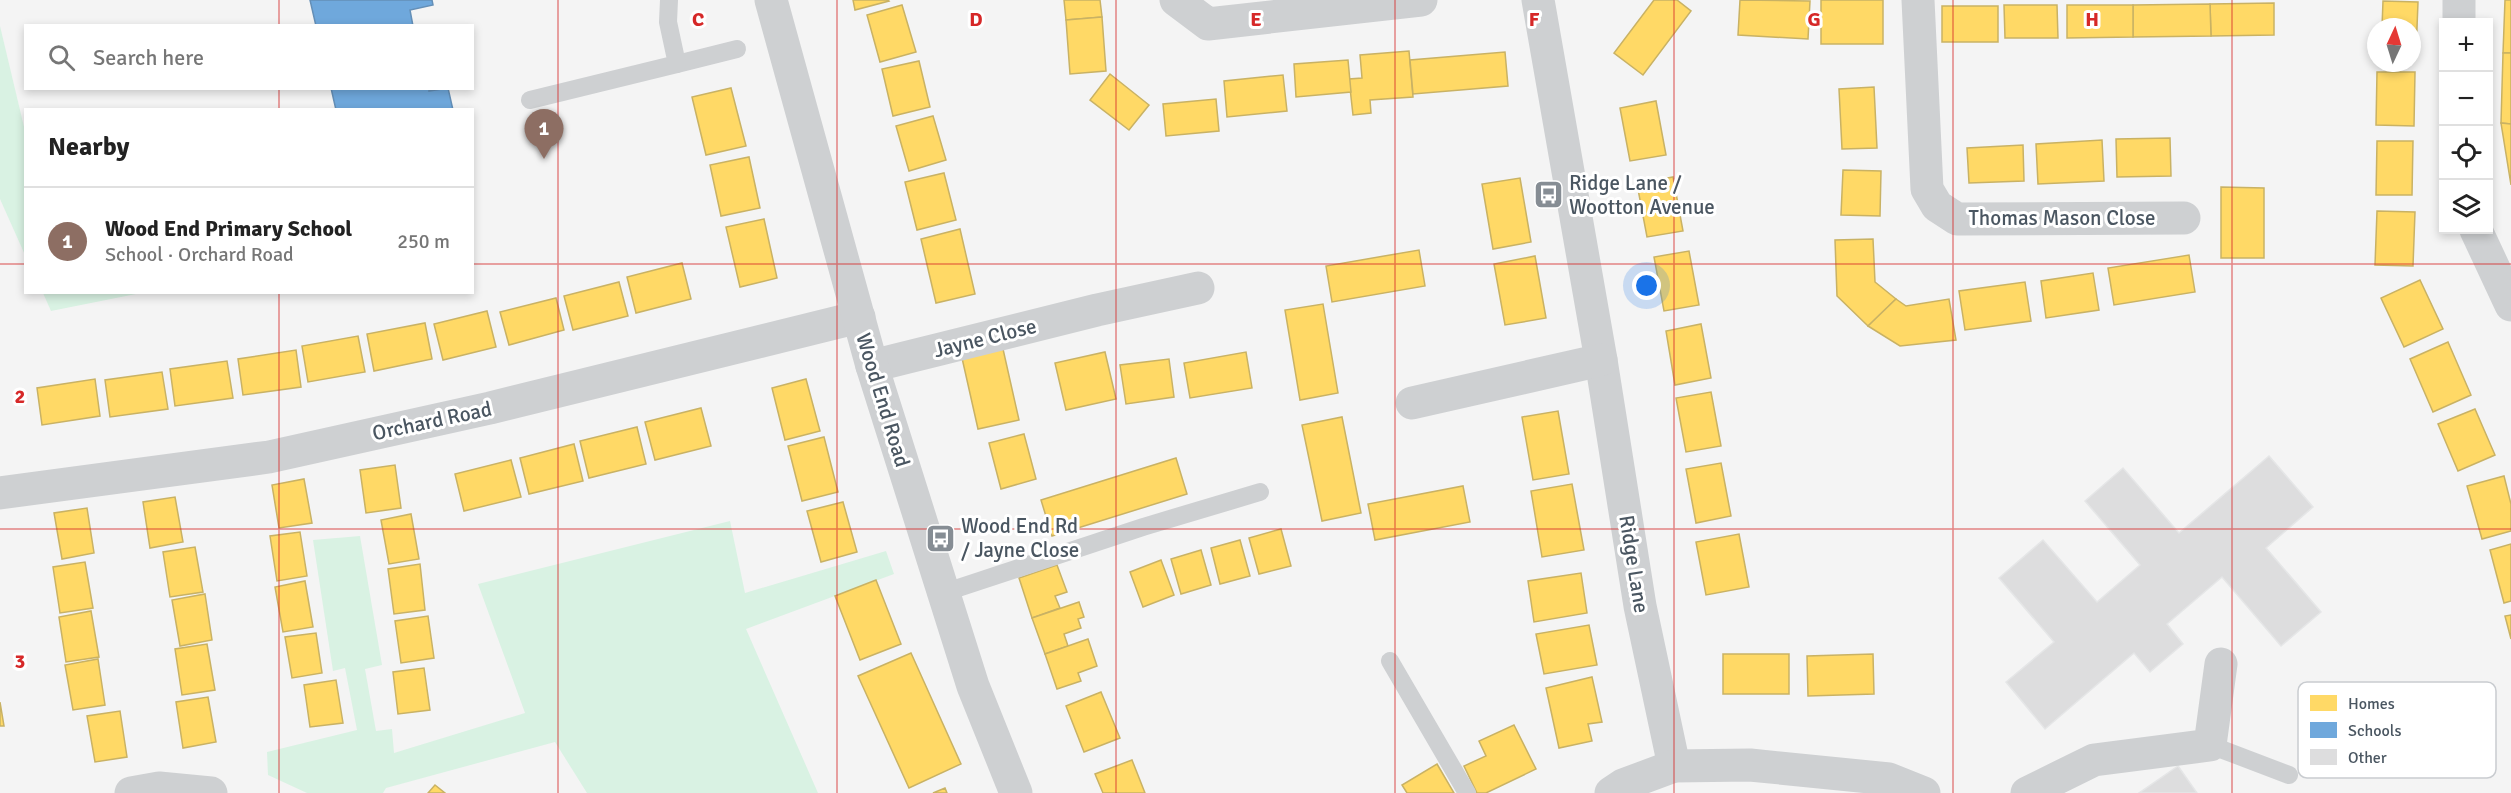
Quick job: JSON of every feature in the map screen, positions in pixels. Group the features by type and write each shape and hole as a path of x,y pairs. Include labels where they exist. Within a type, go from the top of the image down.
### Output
{"street":[{"name":"Wood End Road","path":"771,0 872,366 973,686 1016,793"},
{"path":"1176,0 1208,24 1421,0"},
{"name":"Ridge Lane","path":"1538,0 1601,360 1640,606 1674,766"},
{"name":"Thomas Mason Close","path":"1918,0 1926,189 1937,206 1957,219 2184,218"},
{"path":"2459,18 2460,0"},
{"path":"2478,234 2511,305"},
{"name":"Jayne Close","path":"872,366 1098,309 1198,288"},
{"name":"Orchard Road","path":"0,493 269,457 490,408 859,317"},
{"path":"1412,403 1601,360"},
{"path":"2027,793 2094,760 2210,745 2221,664"},
{"path":"1611,793 1623,785 1674,766 1750,765 1813,782 1889,779 1924,793"},
{"path":"131,793 159,788 211,793"}],"lane":[{"path":"669,0 668,22 677,64"},
{"path":"530,100 737,50"},
{"path":"943,593 1143,526 1260,492"},
{"path":"1390,661 1467,793"},
{"path":"2210,745 2289,775"}],"green space":[{"path":"0,26 24,127 24,253 0,199"},
{"path":"43,294 136,294 51,311"},
{"path":"730,521 745,593 886,551 894,574 746,629 818,793 587,793 555,742 386,788 383,793 307,793 268,775 267,752 357,730 345,668 333,671 313,540 360,536 382,665 365,669 376,731 392,729 394,753 525,713 478,584"}],"building: Homes":[{"path":"853,0 888,0 889,1 855,10"},
{"path":"1064,0 1100,0 1102,17 1066,20"},
{"path":"1654,0 1677,0 1691,11 1643,75 1614,53"},
{"path":"1740,0 1810,1 1808,39 1738,35"},
{"path":"1821,0 1883,0 1883,44 1821,44"},
{"path":"2505,0 2511,0 2511,53 2503,53"},
{"path":"2383,1 2418,2 2417,18 2382,18"},
{"path":"2274,3 2274,35 2211,36 2210,4"},
{"path":"2210,4 2211,36 2133,37 2133,5"},
{"path":"902,5 916,52 880,62 867,15"},
{"path":"2004,5 2057,5 2058,38 2005,38"},
{"path":"2067,5 2133,5 2133,37 2067,38"},
{"path":"1942,6 1998,6 1998,42 1942,42"},
{"path":"1102,17 1106,71 1070,74 1066,20"},
{"path":"1409,51 1413,97 1370,100 1371,113 1353,115 1349,79 1362,78 1360,55"},
{"path":"1505,52 1508,86 1413,94 1410,60"},
{"path":"2503,53 2511,53 2511,124 2501,123"},
{"path":"1348,60 1351,92 1296,97 1294,64"},
{"path":"919,61 930,107 893,116 882,69"},
{"path":"2377,72 2415,72 2414,126 2376,125"},
{"path":"1110,74 1149,105 1129,130 1090,100"},
{"path":"1283,75 1287,111 1227,117 1224,81"},
{"path":"1874,87 1877,148 1842,149 1839,89"},
{"path":"731,88 746,146 706,155 692,97"},
{"path":"1216,99 1219,131 1166,136 1163,104"},
{"path":"1656,101 1666,155 1630,161 1620,108"},
{"path":"933,116 946,160 909,171 896,126"},
{"path":"2501,123 2511,124 2511,185"},
{"path":"2170,138 2171,176 2117,177 2116,139"},
{"path":"2102,140 2104,181 2038,184 2036,144"},
{"path":"2377,141 2413,141 2412,195 2376,195"},
{"path":"2023,145 2024,181 1969,183 1967,148"},
{"path":"749,157 760,208 721,216 710,165"},
{"path":"1843,170 1881,171 1880,216 1841,215"},
{"path":"944,173 956,220 917,230 905,182"},
{"path":"1673,177 1683,231 1647,237 1637,184"},
{"path":"1520,178 1531,242 1493,249 1482,184"},
{"path":"2221,187 2264,188 2264,258 2221,258"},
{"path":"2377,211 2415,212 2413,266 2375,265"},
{"path":"764,219 777,278 740,287 726,227"},
{"path":"960,229 975,294 936,303 921,239"},
{"path":"1873,239 1875,282 1896,299 1868,326 1837,296 1835,240"},
{"path":"1419,250 1425,286 1332,302 1326,266"},
{"path":"1689,251 1699,305 1664,311 1654,257"},
{"path":"2189,255 2195,292 2114,305 2108,268"},
{"path":"1535,256 1546,318 1505,325 1494,264"},
{"path":"682,263 691,299 636,313 627,277"},
{"path":"2093,273 2099,310 2046,318 2041,281"},
{"path":"2420,280 2443,329 2404,347 2381,298"},
{"path":"619,282 628,316 573,330 564,296"},
{"path":"2025,282 2031,321 1965,330 1959,291"},
{"path":"556,298 564,330 509,345 500,312"},
{"path":"1896,299 1906,306 1949,299 1956,340 1900,346 1868,326"},
{"path":"1323,304 1338,393 1300,400 1285,310"},
{"path":"487,311 496,347 443,360 434,324"},
{"path":"425,323 432,359 374,371 367,334"},
{"path":"1701,324 1711,378 1675,385 1666,331"},
{"path":"358,336 365,372 308,382 302,346"},
{"path":"2448,342 2471,395 2433,412 2410,359"},
{"path":"1003,349 1019,420 978,429 962,358"},
{"path":"296,350 301,387 243,395 238,359"},
{"path":"1105,352 1116,399 1066,410 1055,363"},
{"path":"1246,352 1252,388 1190,398 1184,363"},
{"path":"1169,359 1174,397 1126,404 1120,365"},
{"path":"227,361 233,398 175,406 170,369"},
{"path":"162,372 168,409 110,417 105,380"},
{"path":"95,379 100,416 42,425 37,388"},
{"path":"806,379 820,431 785,440 772,388"},
{"path":"1711,392 1721,446 1686,452 1676,398"},
{"path":"701,408 711,446 655,460 645,422"},
{"path":"2475,409 2495,455 2458,471 2438,424"},
{"path":"1558,411 1569,474 1533,480 1522,417"},
{"path":"1342,417 1361,513 1322,521 1302,425"},
{"path":"637,427 646,464 589,478 580,441"},
{"path":"1024,434 1036,479 1001,489 989,443"},
{"path":"824,437 838,492 802,501 788,446"},
{"path":"574,444 583,481 529,494 520,458"},
{"path":"1176,458 1187,494 1052,536 1041,500"},
{"path":"511,460 521,497 464,511 455,474"},
{"path":"1721,463 1731,516 1696,523 1686,469"},
{"path":"395,465 401,508 366,513 360,470"},
{"path":"2504,476 2511,504 2511,531 2482,539 2467,486"},
{"path":"304,479 312,523 279,528 272,485"},
{"path":"1572,484 1584,550 1542,557 1531,491"},
{"path":"1463,486 1470,522 1375,540 1368,504"},
{"path":"175,497 183,542 150,548 143,502"},
{"path":"843,502 857,552 821,562 807,511"},
{"path":"87,508 94,553 62,559 54,513"},
{"path":"411,514 419,559 389,564 381,520"},
{"path":"1281,529 1291,566 1259,574 1249,538"},
{"path":"300,532 307,576 277,581 270,536"},
{"path":"1739,534 1749,587 1706,595 1696,542"},
{"path":"1240,540 1250,576 1220,584 1211,548"},
{"path":"2511,544 2511,601 2504,603 2490,550"},
{"path":"195,547 203,592 170,597 163,552"},
{"path":"1201,550 1211,585 1181,594 1171,559"},
{"path":"1161,560 1174,595 1143,607 1130,572"},
{"path":"85,562 93,608 60,613 53,567"},
{"path":"420,564 425,610 394,614 388,569"},
{"path":"1057,565 1067,592 1055,596 1060,608 1032,618 1019,578"},
{"path":"1581,573 1587,613 1534,622 1528,581"},
{"path":"876,580 901,644 860,660 835,596"},
{"path":"305,581 313,627 283,632 275,587"},
{"path":"205,594 212,640 180,646 172,600"},
{"path":"1079,602 1084,617 1078,619 1081,628 1064,634 1068,646 1045,654 1032,618"},
{"path":"91,611 99,657 66,662 59,617"},
{"path":"2511,615 2511,639 2505,616"},
{"path":"428,616 434,658 401,663 395,621"},
{"path":"1589,625 1597,665 1544,674 1536,634"},
{"path":"316,633 322,673 292,678 285,637"},
{"path":"1088,639 1097,666 1078,673 1081,681 1057,689 1045,654"},
{"path":"207,644 215,690 182,695 175,649"},
{"path":"911,653 961,764 909,788 858,676"},
{"path":"1723,654 1789,654 1789,694 1723,694"},
{"path":"1873,654 1874,694 1808,696 1807,656"},
{"path":"98,659 105,705 73,710 65,665"},
{"path":"424,668 430,710 398,714 393,672"},
{"path":"1592,677 1602,722 1588,724 1592,741 1559,748 1546,688"},
{"path":"336,680 343,723 310,727 304,685"},
{"path":"1101,692 1120,738 1084,752 1066,706"},
{"path":"208,697 216,742 183,748 176,702"},
{"path":"0,702 4,726 0,726"},
{"path":"120,711 127,757 95,762 87,716"},
{"path":"1514,725 1536,769 1486,793 1477,793 1464,766 1486,756 1479,741"},
{"path":"1132,760 1145,793 1103,793 1095,774"},
{"path":"1437,764 1454,793 1407,793 1402,785"},
{"path":"435,785 445,793 428,793"},
{"path":"945,788 947,793 933,793"}],"building: Schools":[{"path":"310,0 432,0 433,5 410,10 413,24 316,24"},
{"path":"331,90 448,90 453,108 336,108"}],"building: Other":[{"path":"2269,456 2313,507 2266,548 2321,612 2281,646 2222,577 2167,624 2183,644 2150,672 2134,653 2045,729 2006,682 2054,642 1999,578 2043,540 2097,602 2140,565 2085,501 2123,468 2179,533"},
{"path":"2178,766 2197,793 2139,793"}],"place":[{"name":"Wood End Primary School","path":"544,159"},
{"name":"Ridge Lane / Wootton Avenue","path":"1548,195"},
{"name":"Wood End Rd / Jayne Close","path":"940,538"}]}
